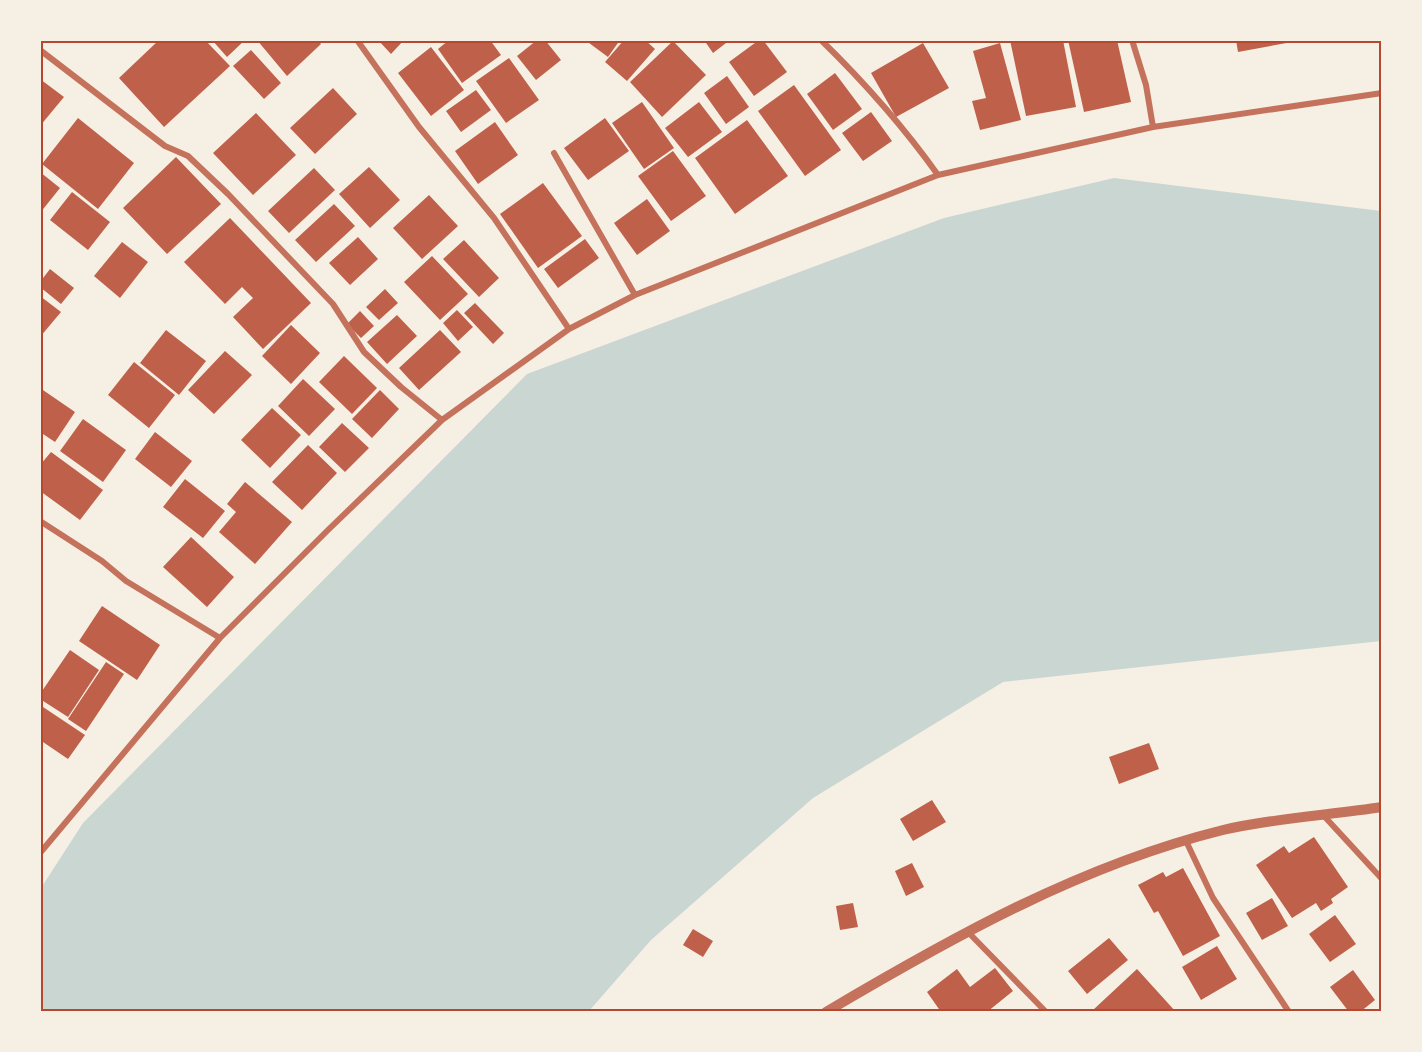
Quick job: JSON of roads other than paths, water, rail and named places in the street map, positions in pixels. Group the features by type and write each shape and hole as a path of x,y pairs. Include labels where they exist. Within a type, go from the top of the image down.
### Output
{"street":[{"path":"357,40 419,127 495,218 569,329"},
{"path":"821,40 854,72 911,137 938,175"},
{"path":"1131,40 1146,85 1153,128"},
{"path":"40,50 165,146 188,156 228,194 333,304 364,352 401,387 442,420"},
{"path":"40,853 220,638 442,420 569,329 635,295 938,175 1153,128 1382,93"},
{"path":"554,153 635,295"},
{"path":"40,521 102,561 126,581 220,638"},
{"path":"826,1011 968,931 1085,876 1185,841 1226,830 1382,807"},
{"path":"1324,816 1382,879"},
{"path":"1185,841 1213,898 1289,1011"},
{"path":"968,931 1046,1011"}]}
